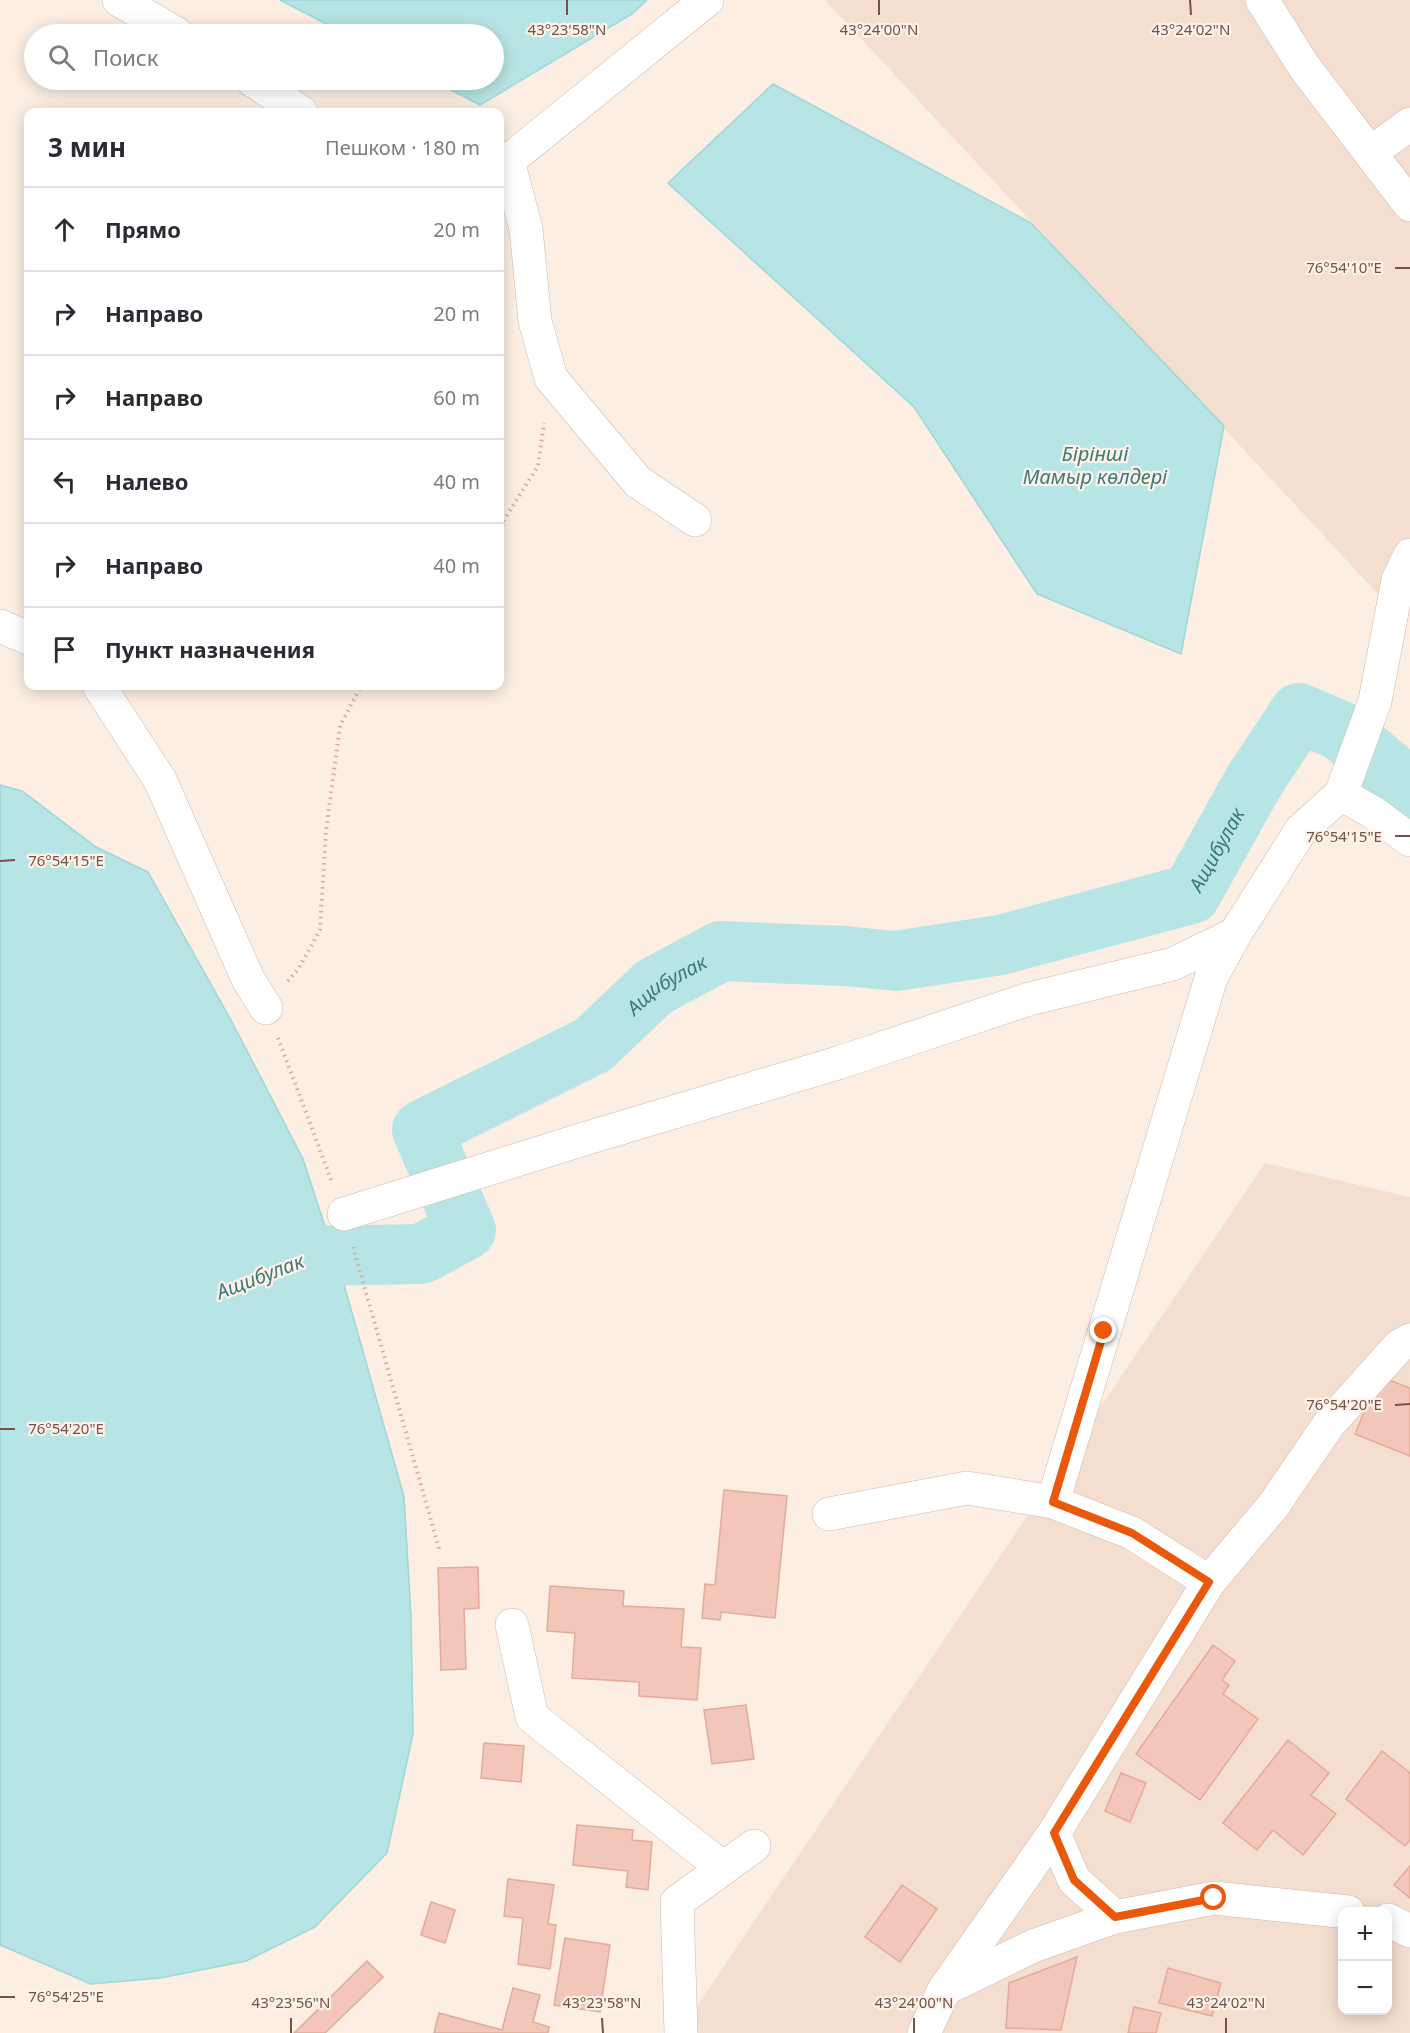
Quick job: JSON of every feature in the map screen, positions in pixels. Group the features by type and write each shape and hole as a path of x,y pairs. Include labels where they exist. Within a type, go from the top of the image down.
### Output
{"street":[{"path":"119,0 160,24"},
{"path":"695,520 638,482 551,378 535,321 526,229 504,162 707,0"},
{"path":"1262,0 1305,68 1410,205"},
{"path":"267,90 295,108"},
{"path":"1370,153 1410,124"},
{"path":"1053,1502 1211,978 1235,934 1301,830 1341,794 1375,702 1398,580 1410,555"},
{"path":"0,626 24,636"},
{"path":"102,690 160,780 248,979 266,1008"},
{"path":"1341,794 1374,813 1410,840"},
{"path":"344,1215 584,1139 841,1062 1029,999 1173,964 1235,934"},
{"path":"924,2033 944,1990 1054,1833 1209,1582 1273,1506 1329,1424 1399,1346 1410,1340"},
{"path":"829,1514 967,1488 1053,1502 1132,1533 1209,1582"},
{"path":"512,1625 532,1717 723,1868"},
{"path":"1054,1833 1074,1880 1115,1917"},
{"path":"681,2033 677,1902 754,1846"},
{"path":"944,1990 1033,1946 1115,1917 1214,1898 1338,1910"},
{"path":"1392,1922 1410,1931"}],"path":[{"path":"504,520 538,466 551,378"},
{"path":"359,690 340,726 326,831 321,930 299,968 266,1008 344,1215 440,1552"}],"shaded area":[{"path":"825,0 1410,0 1410,596 1393,610"},
{"path":"1265,1163 1410,1197 1410,2033 679,2033"}],"water":[{"path":"280,0 647,0 632,14 480,105 451,90 504,90 504,24 327,24"},
{"name":"Бірінші Мамыр көлдері","path":"773,84 1031,223 1224,426 1181,654 1037,594 914,407 668,183"},
{"path":"0,785 22,791 96,847 148,872 232,1022 303,1159 345,1288 404,1497 411,1616 413,1734 387,1853 315,1927 246,1961 160,1978 91,1984 0,1945"}],"building":[{"path":"1379,1376 1410,1388 1410,1456 1355,1434"},
{"path":"724,1490 787,1496 775,1618 721,1612 720,1620 702,1618 705,1584 715,1585"},
{"path":"478,1567 479,1608 464,1609 466,1669 441,1670 438,1568"},
{"path":"550,1586 624,1591 623,1606 684,1609 681,1647 701,1648 697,1700 639,1696 639,1682 572,1678 575,1633 547,1631"},
{"path":"1213,1645 1235,1661 1222,1680 1229,1685 1223,1694 1258,1719 1200,1800 1136,1754"},
{"path":"746,1705 754,1759 712,1764 704,1710"},
{"path":"1288,1740 1329,1773 1311,1795 1336,1814 1303,1855 1273,1830 1257,1850 1223,1823"},
{"path":"484,1743 524,1746 521,1782 481,1778"},
{"path":"1382,1751 1410,1773 1410,1840 1405,1846 1346,1799"},
{"path":"1121,1773 1146,1783 1130,1822 1105,1811"},
{"path":"577,1825 633,1830 632,1840 652,1842 648,1890 626,1887 628,1871 573,1865"},
{"path":"1410,1866 1410,1898 1394,1885"},
{"path":"508,1879 554,1885 548,1924 556,1925 550,1969 518,1964 523,1918 504,1916"},
{"path":"902,1885 937,1909 900,1962 865,1937"},
{"path":"431,1902 455,1910 445,1943 421,1935"},
{"path":"565,1938 610,1945 600,2012 554,2005"},
{"path":"1077,1957 1061,2030 1006,2028 1009,1983"},
{"path":"367,1961 383,1977 325,2033 294,2033"},
{"path":"1168,1968 1221,1983 1212,2016 1159,2003"},
{"path":"513,1988 540,1995 533,2022 549,2027 548,2033 434,2033 439,2013 502,2030"},
{"path":"1134,2007 1161,2013 1156,2033 1128,2033"}],"waterway":[{"name":"Ащибулак","path":"257,1277 312,1256 421,1254 466,1230 422,1130 593,1045 654,987 721,951 844,956 896,961 1000,945 1191,894 1253,783 1299,713 1341,731 1410,788"}],"route":[{"path":"1104,1331 1053,1502 1132,1533 1209,1582 1054,1833 1074,1880 1115,1917 1214,1898"}]}
